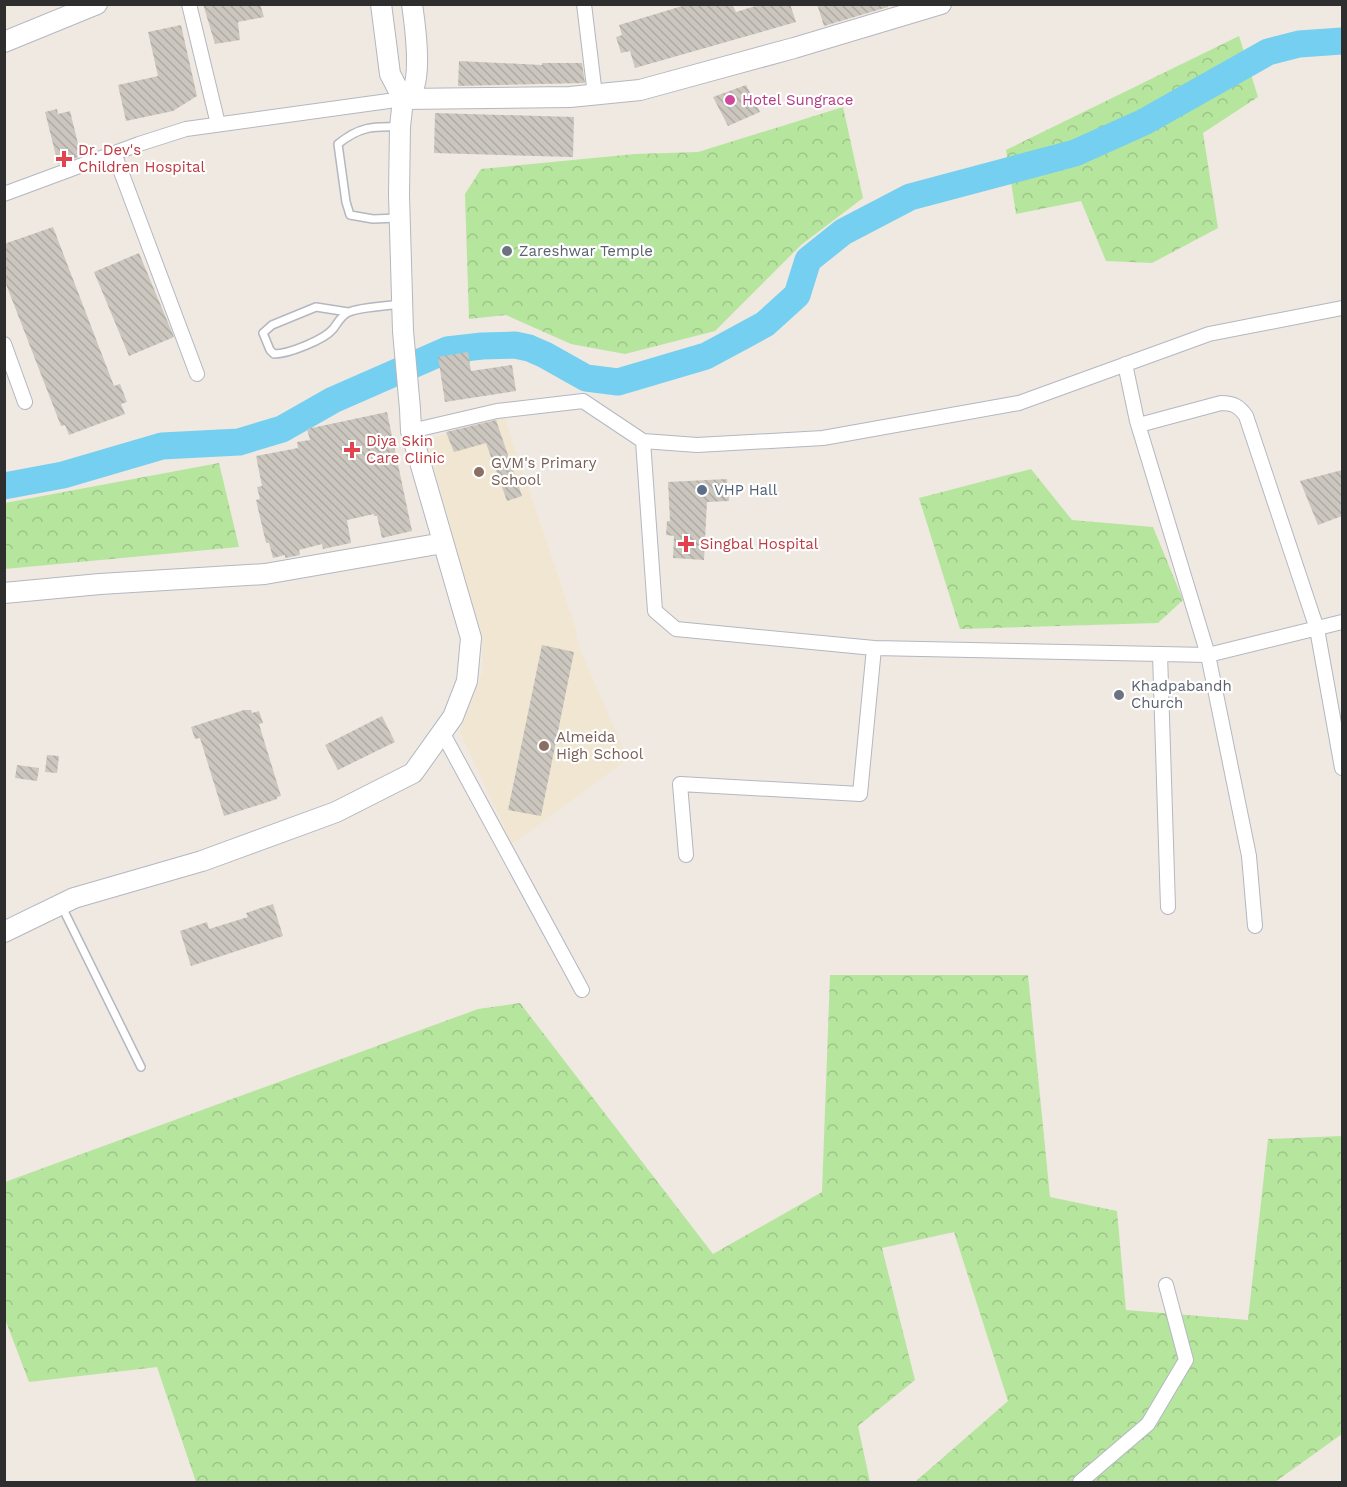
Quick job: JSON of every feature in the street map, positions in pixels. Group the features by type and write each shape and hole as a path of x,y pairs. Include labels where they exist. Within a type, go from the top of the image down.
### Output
{"main road":[{"path":"4,42 97,4"},
{"path":"4,932 74,898 202,861 336,812 413,774 453,717 467,681 471,638 411,431 402,304 400,127 403,99 390,74 381,4"},
{"path":"403,99 412,90 416,65 416,33 412,4"},
{"path":"403,99 570,98 640,90 794,48 941,4"},
{"path":"4,593 100,584 265,574 443,543"}],"street":[{"path":"189,4 218,124"},
{"path":"584,4 595,95"},
{"path":"4,194 186,129 403,99"},
{"path":"114,153 198,374"},
{"path":"411,431 497,411 583,401 643,441 697,445 823,438 1019,403 1209,334 1342,308"},
{"path":"4,344 25,402"},
{"path":"1125,364 1138,425 1208,655 1249,856 1255,926"},
{"path":"1138,425 1221,403 1233,403 1240,408 1250,426 1317,629 1342,768"},
{"path":"643,441 655,611 676,629 874,648 1208,655 1342,622"},
{"path":"686,855 680,784 860,794 874,648"},
{"path":"1160,654 1168,907"},
{"path":"442,732 582,990"},
{"path":"1080,1482 1148,1424 1186,1360 1166,1285"}],"lane":[{"path":"400,127 372,126 347,136 338,144 350,216 373,219 400,218"},
{"path":"348,312 324,338 282,354 274,354 270,350 263,333 272,325 316,306 348,312 402,304"},
{"path":"61,904 141,1067"}],"shaded area":[{"path":"504,416 575,627 580,650 628,759 512,844 460,732 483,671 482,644 428,445 435,437"}],"green space":[{"path":"1239,36 1258,97 1203,133 1218,228 1152,263 1106,261 1081,201 1016,214 1006,150"},
{"path":"843,107 863,198 801,245 715,331 625,354 571,344 506,315 469,319 465,194 481,169 635,154 698,152"},
{"path":"219,463 239,547 5,569 5,503"},
{"path":"1031,469 1072,520 1153,527 1183,600 1158,623 960,629 919,498"},
{"path":"830,975 1028,975 1050,1197 1117,1211 1126,1310 1248,1320 1268,1139 1342,1136 1342,1434 1275,1482 915,1482 1008,1401 954,1232 882,1248 915,1380 858,1426 870,1482 196,1482 157,1367 29,1382 5,1319 5,1182 478,1009 520,1003 713,1254 822,1192"}],"building":[{"path":"203,4 260,4 264,17 238,22 240,40 215,44"},
{"path":"689,4 732,4 736,12 762,4 790,4 796,22 635,68 630,51 621,53 616,37 622,35 619,25"},
{"path":"817,4 887,4 888,7 824,26"},
{"path":"181,25 197,96 173,111 126,121 118,85 158,76 148,32"},
{"path":"459,61 542,65 542,63 582,63 585,83 458,86"},
{"path":"746,85 760,112 728,126 713,97"},
{"path":"57,109 58,114 70,111 81,156 58,164 45,112"},
{"path":"435,113 574,117 573,157 434,153"},
{"path":"53,227 114,386 120,384 127,402 121,404 125,414 69,435 65,425 61,426 4,279 4,244"},
{"path":"139,253 174,337 129,356 94,272"},
{"path":"468,352 471,371 512,365 516,391 445,402 438,357"},
{"path":"387,412 412,531 382,538 377,516 374,514 347,520 351,543 323,549 322,544 299,550 300,555 273,558 269,543 266,543 256,500 260,499 257,487 262,486 256,456 298,448 297,442 310,440 307,429"},
{"path":"496,420 522,496 507,501 486,443 454,452 446,432"},
{"path":"1342,470 1342,516 1318,525 1300,481"},
{"path":"727,479 729,501 707,502 704,560 673,558 674,536 666,535 667,521 670,521 668,482"},
{"path":"542,645 574,652 541,816 508,810"},
{"path":"244,710 251,710 252,713 259,711 263,723 259,724 281,796 224,816 200,738 195,739 191,727"},
{"path":"382,716 395,742 338,770 325,745"},
{"path":"47,755 59,756 57,773 45,772"},
{"path":"17,765 39,768 37,781 15,778"},
{"path":"273,904 283,936 191,966 180,931 207,922 209,929 248,917 246,913"}],"waterway":[{"path":"4,486 63,475 162,446 239,442 282,429 333,400 447,350 515,345 545,355 586,378 618,382 706,356 765,324 797,295 808,260 843,232 910,197 1075,153 1144,122 1268,52 1299,44 1342,41"}],"place":[{"name":"Hotel Sungrace","path":"730,100"},
{"name":"Dr. Dev's Children Hospital","path":"64,159"},
{"name":"Zareshwar Temple","path":"507,251"},
{"name":"Diya Skin Care Clinic","path":"352,450"},
{"name":"GVM's Primary School","path":"479,472"},
{"name":"VHP Hall","path":"702,490"},
{"name":"Singbal Hospital","path":"686,544"},
{"name":"Khadpabandh Church","path":"1119,695"},
{"name":"Almeida High School","path":"544,746"}]}
